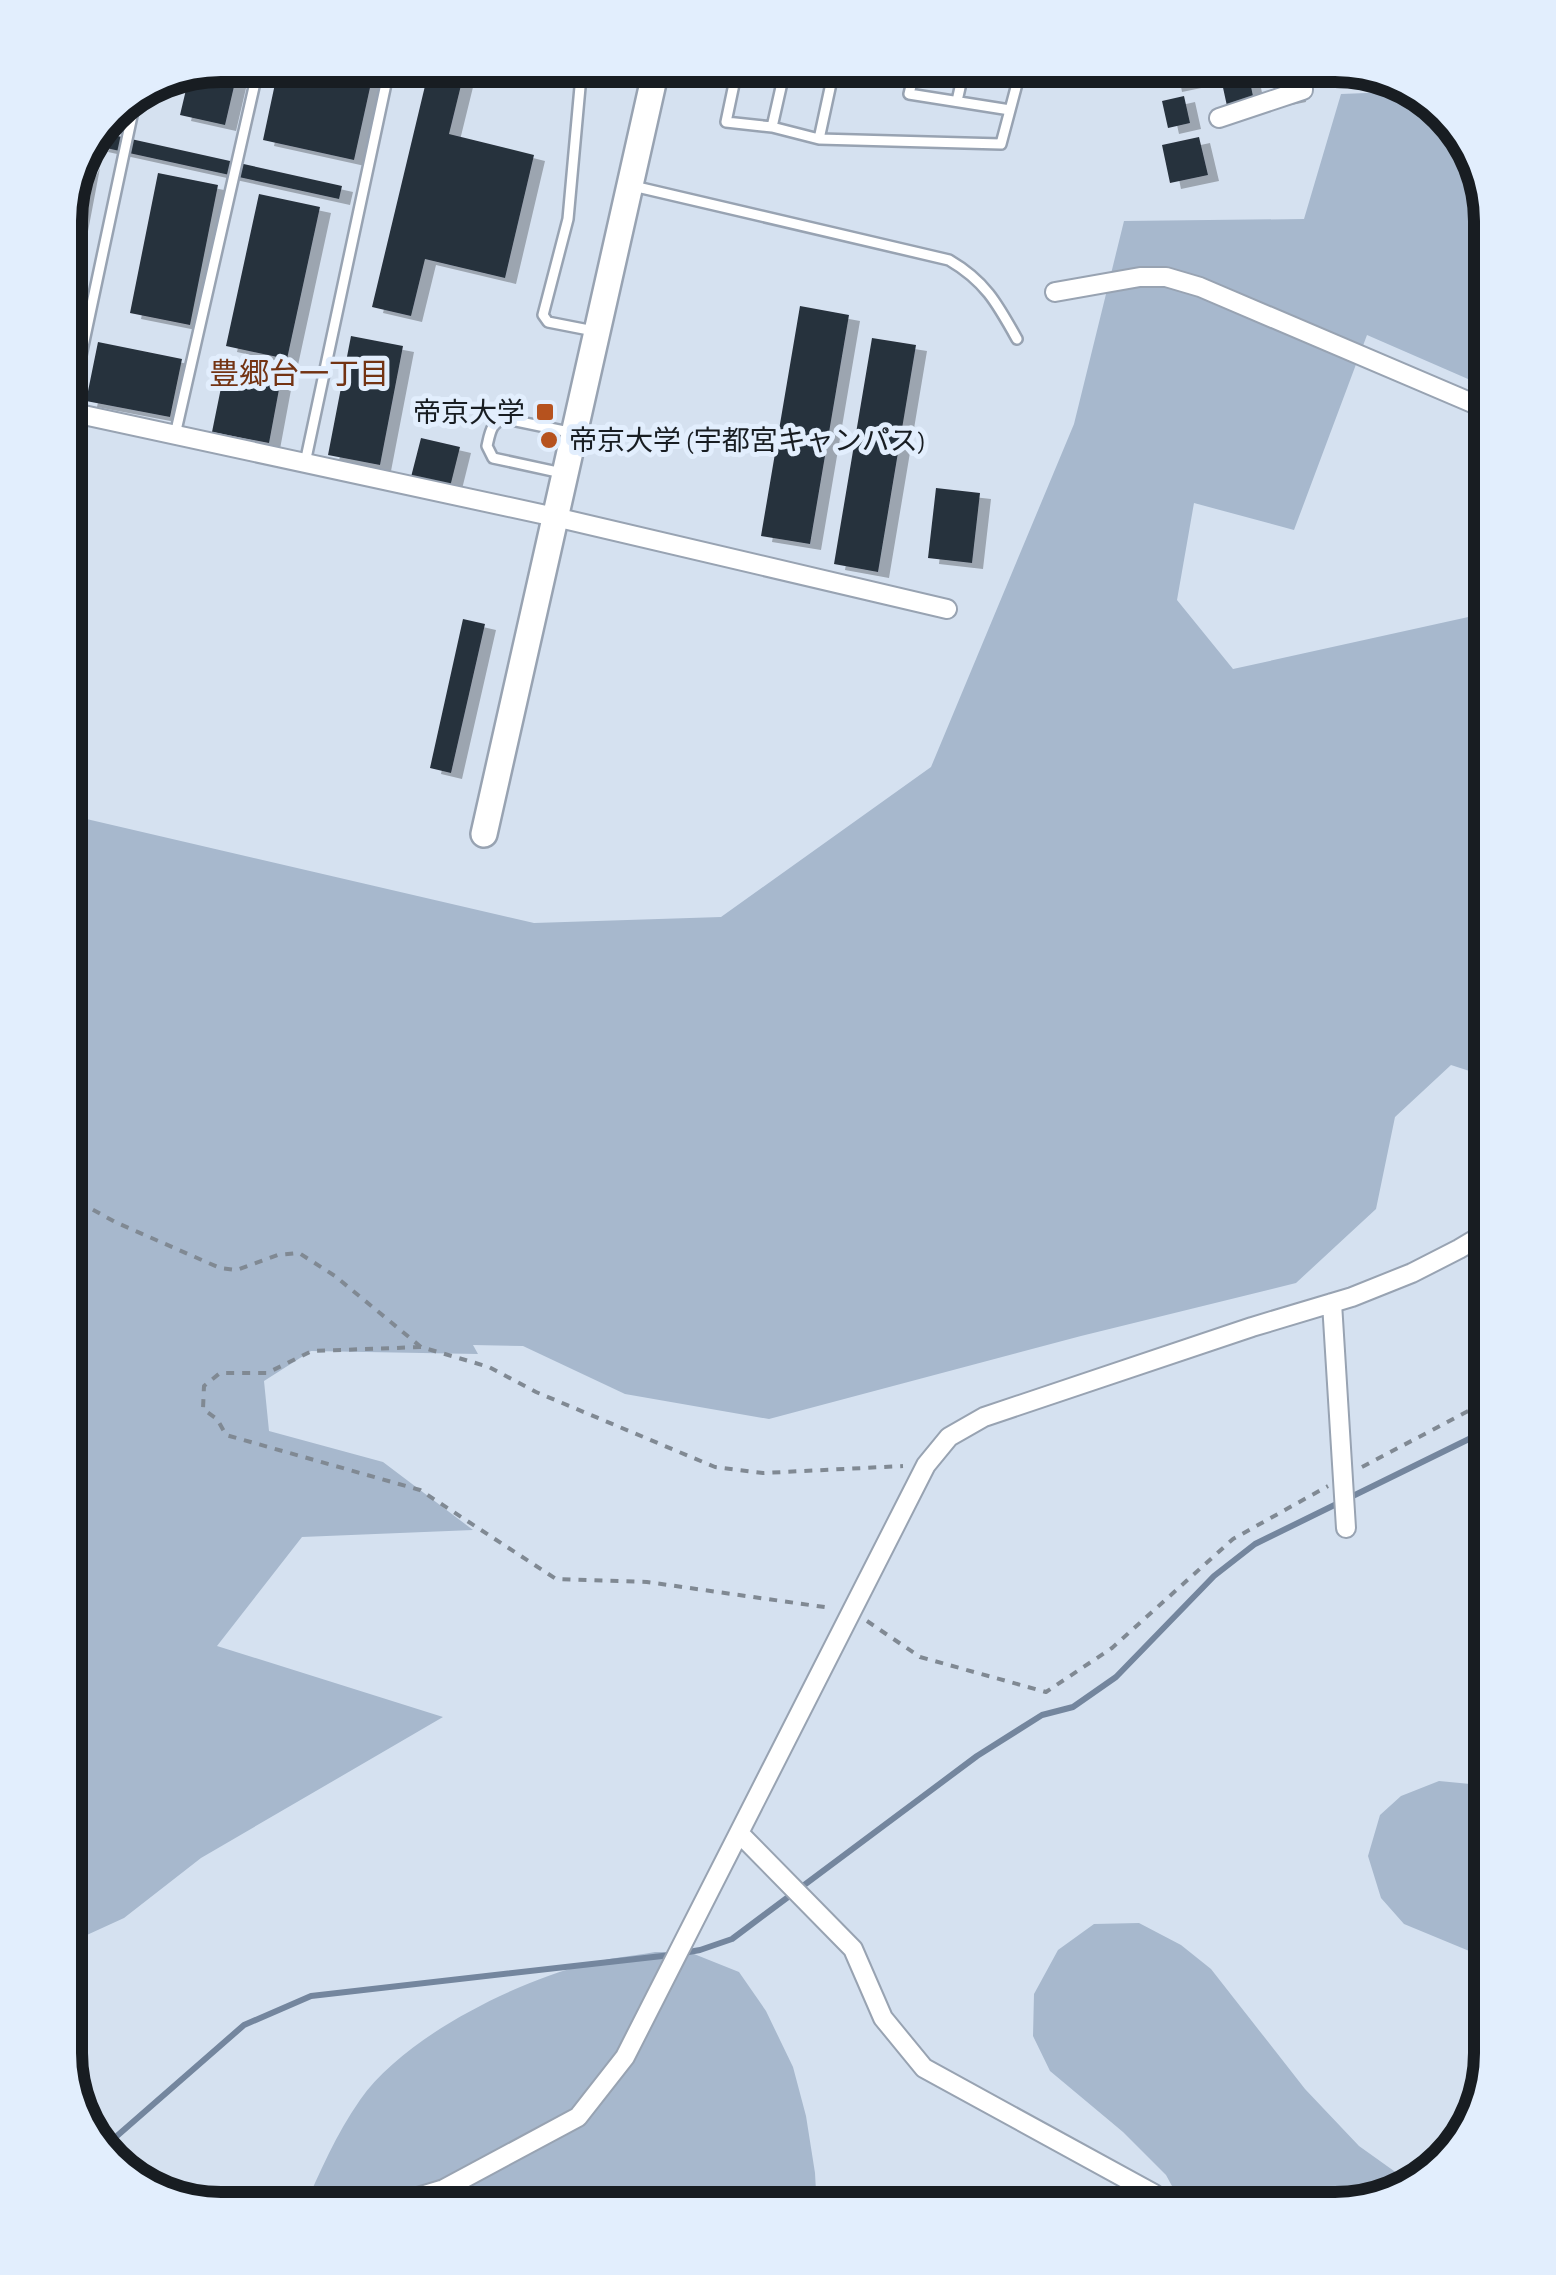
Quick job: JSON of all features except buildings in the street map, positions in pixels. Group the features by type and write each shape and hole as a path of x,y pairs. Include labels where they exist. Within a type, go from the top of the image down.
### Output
{"street":[{"path":"484,834 653,82"},
{"path":"1219,118 1303,90 1303,83"},
{"path":"1055,292 1140,277 1166,277 1200,287 1474,403"},
{"path":"83,415 554,517 947,609"},
{"path":"434,2192 578,2117 625,2057 926,1465 949,1436 984,1416 1332,1303 1412,1273 1474,1239"},
{"path":"1332,1303 1346,1528"},
{"path":"740,1834 853,1949 884,2018 924,2068 1150,2192"}],"lane":[{"path":"175,435 254,82"},
{"path":"305,463 386,82"},
{"path":"580,82 568,219 543,314 548,322 597,332"},
{"path":"734,82 726,122 819,139 1001,144 1017,83"},
{"path":"772,128 782,82"},
{"path":"819,139 832,83"},
{"path":"912,83 909,94 1010,110"},
{"path":"957,102 961,83"},
{"path":"83,339 132,116"},
{"path":"630,185 949,260 971,273 997,302 1017,339"},
{"path":"564,474 493,458 487,446 492,427 506,419 574,433"}],"path":[{"path":"82,1204 220,1268 237,1270 299,1252 335,1276 421,1347"},
{"path":"926,1465 763,1473 715,1467 536,1392 489,1367 421,1347 312,1351 267,1372 220,1373 204,1386 202,1410 218,1419 226,1435 420,1490 556,1579 648,1582 852,1612 920,1657 1046,1692 1112,1648 1232,1539 1332,1483"},
{"path":"1349,1474 1474,1409"}],"shaded area":[{"path":"1386,92 1404,101 1433,123 1463,168 1474,222 1474,382 1367,335 1294,530 1194,503 1177,600 1233,669 1474,616 1474,1072 1451,1065 1395,1117 1376,1209 1296,1283 769,1419 625,1394 523,1346 473,1345 478,1354 311,1351 264,1381 269,1431 383,1462 473,1530 302,1537 217,1646 443,1717 201,1858 124,1918 82,1937 83,818 534,923 721,917 931,767 1074,424 1124,221 1304,219 1341,94"},
{"path":"1439,1781 1474,1784 1474,1953 1404,1924 1381,1898 1368,1856 1380,1815 1401,1796"},
{"path":"1139,1923 1181,1945 1211,1969 1305,2089 1359,2146 1401,2176 1353,2191 1175,2192 1166,2175 1123,2132 1050,2071 1033,2036 1034,1994 1058,1950 1094,1924"},
{"path":"655,1952 689,1952 739,1972 766,2011 793,2067 806,2116 816,2192 311,2192 360,2100 404,2055 432,2034 494,1999 526,1984 595,1962"}],"waterway":[{"path":"683,1953 732,1939 977,1756 1042,1715 1073,1707 1116,1677 1214,1576 1255,1544 1474,1435"},
{"path":"113,2140 244,2025 311,1996 671,1955"}],"place":[{"name":"帝京大学","path":"545,412"},
{"name":"帝京大学 (宇都宮キャンパス)","path":"549,440"}],"district":[{"name":"豊郷台一丁目","path":"299,374"}]}
